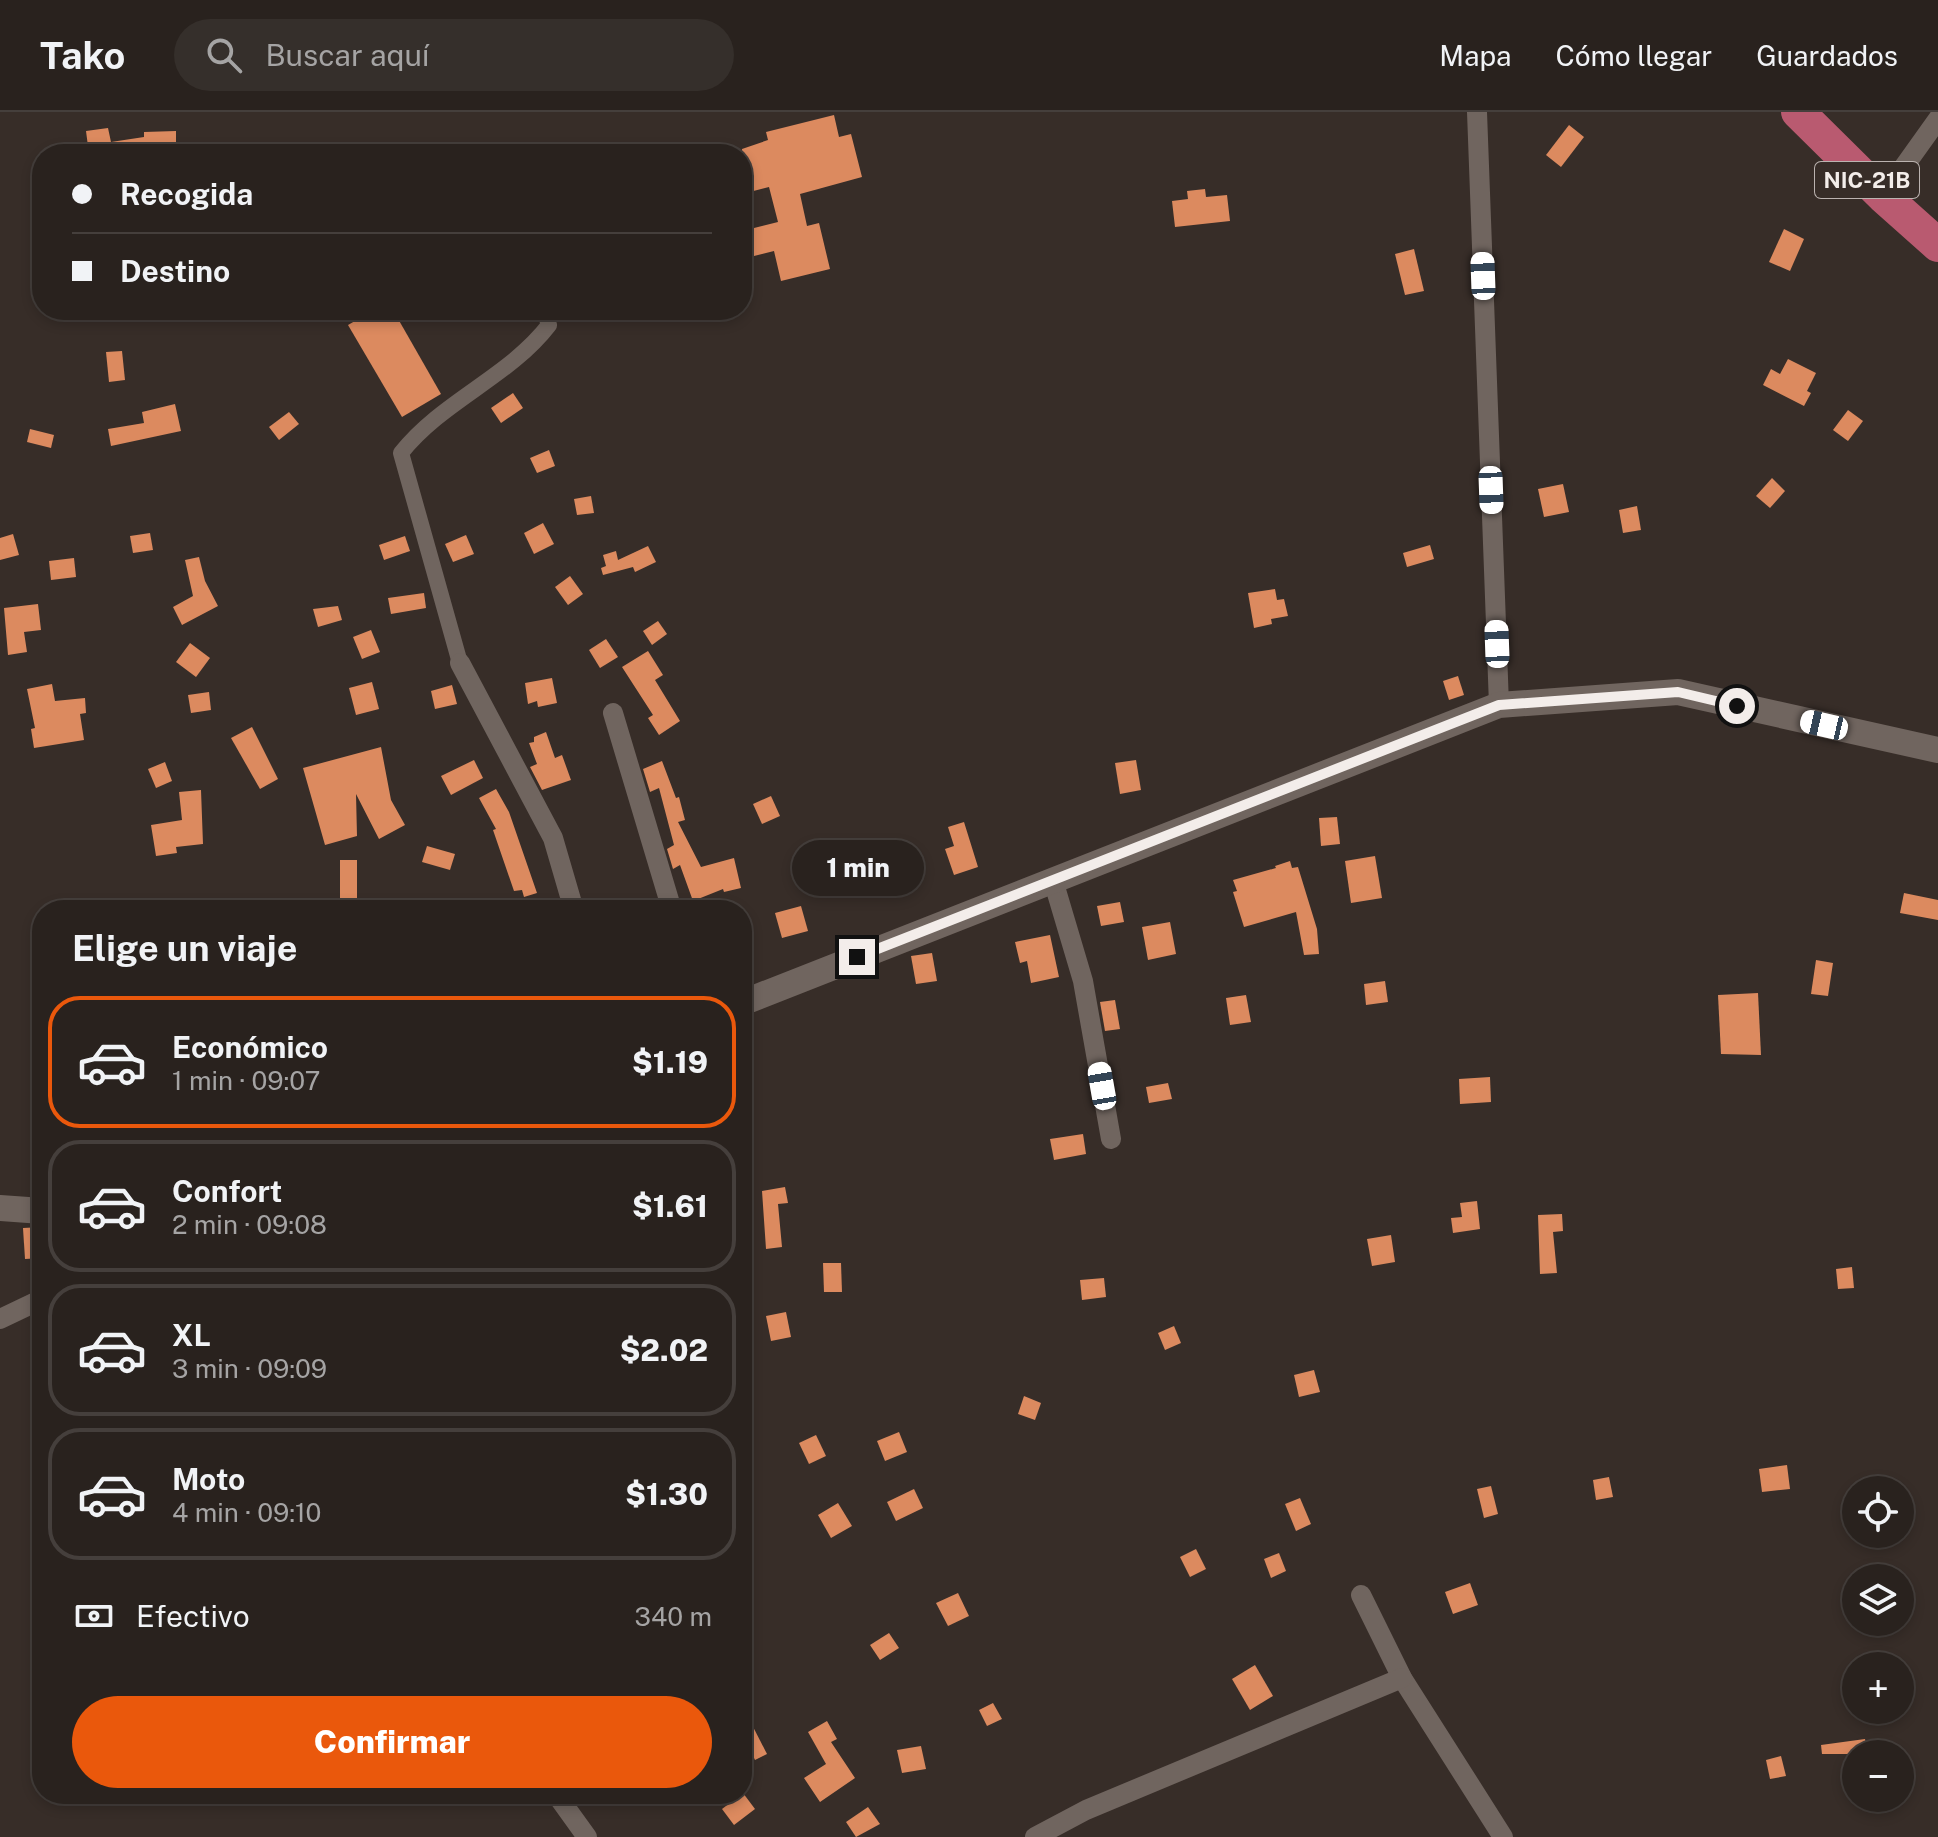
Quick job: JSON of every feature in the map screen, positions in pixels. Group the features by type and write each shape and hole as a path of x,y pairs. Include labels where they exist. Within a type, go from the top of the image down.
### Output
{"highway":[{"name":"NIC-21B","path":"1798,112 1938,245"}],"street":[{"path":"1477,112 1499,705"},
{"path":"1883,196 1938,119"},
{"path":"547,320 549,325 533,346 420,429 401,453 460,663 553,838 571,900"},
{"path":"752,999 1499,705 1678,692 1938,750"},
{"path":"613,713 669,900"},
{"path":"1053,880 1083,981 1111,1139"},
{"path":"0,1208 32,1210"},
{"path":"0,1319 32,1304"},
{"path":"1361,1595 1402,1678 1503,1837"},
{"path":"1035,1837 1086,1810 1402,1678"},
{"path":"563,1804 587,1837"}],"building":[{"path":"834,115 839,137 851,134 862,177 800,194 807,226 819,223 830,269 781,281 774,251 752,256 752,228 778,222 769,187 752,191 752,146 768,140 766,132"},
{"path":"1569,125 1584,137 1561,167 1546,155"},
{"path":"108,128 111,142 144,137 144,132 176,131 176,144 88,144 86,131"},
{"path":"1205,189 1206,197 1227,195 1230,221 1175,227 1172,201 1188,199 1187,191"},
{"path":"1784,229 1804,239 1790,271 1769,262"},
{"path":"1414,249 1424,291 1405,295 1395,254"},
{"path":"357,320 399,320 441,394 402,417 348,325"},
{"path":"122,351 125,380 109,382 106,352"},
{"path":"1788,359 1816,373 1804,406 1763,385 1771,369 1780,374"},
{"path":"513,393 523,408 501,423 491,408"},
{"path":"175,404 181,431 111,446 108,429 144,423 142,412"},
{"path":"1848,410 1863,421 1848,441 1833,430"},
{"path":"289,412 299,424 279,440 269,427"},
{"path":"30,429 54,435 51,448 27,442"},
{"path":"549,450 555,466 537,473 530,458"},
{"path":"1772,478 1785,491 1770,508 1756,496"},
{"path":"1563,484 1569,512 1544,517 1538,489"},
{"path":"591,496 594,513 577,515 574,499"},
{"path":"1637,506 1641,530 1623,533 1619,510"},
{"path":"543,523 554,544 534,554 524,533"},
{"path":"150,533 153,550 133,553 130,536"},
{"path":"13,534 19,555 0,560 0,538"},
{"path":"466,535 474,554 453,562 445,544"},
{"path":"405,536 410,551 384,560 379,545"},
{"path":"1430,545 1434,559 1407,567 1403,553"},
{"path":"648,546 656,562 635,572 633,567 603,575 601,568 606,566 603,555 616,551 618,560"},
{"path":"199,557 205,581 218,606 182,625 173,607 193,596 185,560"},
{"path":"74,558 76,577 51,580 49,561"},
{"path":"570,576 583,594 568,605 555,587"},
{"path":"1275,589 1277,600 1284,599 1288,616 1271,619 1272,624 1254,628 1248,593"},
{"path":"424,593 426,608 391,614 388,598"},
{"path":"38,604 41,630 24,632 27,652 8,655 4,608"},
{"path":"338,606 342,620 318,627 313,609"},
{"path":"658,621 667,634 652,645 643,631"},
{"path":"371,630 380,652 362,659 353,637"},
{"path":"606,639 618,657 600,668 589,650"},
{"path":"190,643 210,658 196,677 176,662"},
{"path":"648,651 663,675 655,680 680,721 659,735 648,718 653,715 622,667"},
{"path":"1458,676 1464,695 1449,700 1443,681"},
{"path":"552,678 557,703 538,707 537,701 528,704 525,683"},
{"path":"372,682 379,709 356,715 349,688"},
{"path":"52,684 55,701 85,698 86,713 80,714 84,740 34,748 31,729 35,728 27,689"},
{"path":"452,685 457,704 435,709 431,691"},
{"path":"209,692 211,710 191,713 188,695"},
{"path":"252,727 278,779 260,789 231,738"},
{"path":"546,732 555,758 562,755 571,780 542,790 530,767 537,764 529,743"},
{"path":"381,747 391,800 405,825 379,839 356,794 357,836 325,845 303,768"},
{"path":"474,760 483,778 451,795 441,776"},
{"path":"1136,760 1141,790 1120,794 1115,763"},
{"path":"662,761 676,798 679,797 685,820 678,822 701,867 734,858 741,888 724,892 723,889 693,900 680,865 673,869 667,849 674,845 659,788 650,792 643,769"},
{"path":"165,762 172,781 156,788 148,769"},
{"path":"496,789 509,812 537,893 524,897 522,890 514,891 493,830 496,829 479,798"},
{"path":"201,790 203,844 176,847 177,853 156,856 151,825 182,820 179,792"},
{"path":"771,796 780,816 762,824 753,804"},
{"path":"1337,817 1340,844 1321,846 1319,818"},
{"path":"964,822 978,867 954,875 945,849 954,846 948,827"},
{"path":"427,846 455,854 450,870 422,862"},
{"path":"1375,856 1382,898 1351,903 1345,861"},
{"path":"340,860 357,860 357,900 340,900"},
{"path":"1290,861 1292,868 1298,867 1317,929 1319,954 1304,955 1296,912 1244,927 1233,892 1237,891 1233,880"},
{"path":"1904,893 1938,900 1938,920 1900,913"},
{"path":"1120,902 1124,922 1101,926 1097,906"},
{"path":"801,906 808,931 782,938 775,913"},
{"path":"1170,922 1176,954 1148,960 1142,927"},
{"path":"1050,935 1059,977 1031,983 1027,961 1020,963 1015,942"},
{"path":"932,953 937,981 916,984 911,956"},
{"path":"1816,960 1833,963 1828,996 1811,994"},
{"path":"1385,981 1388,1002 1366,1005 1364,984"},
{"path":"1758,993 1761,1055 1721,1054 1718,995"},
{"path":"1246,995 1251,1022 1230,1025 1226,998"},
{"path":"1115,1000 1120,1029 1105,1031 1100,1002"},
{"path":"1490,1077 1491,1102 1460,1104 1459,1079"},
{"path":"1168,1083 1172,1099 1149,1103 1146,1087"},
{"path":"1083,1134 1086,1154 1054,1160 1050,1139"},
{"path":"785,1187 788,1203 778,1204 782,1247 766,1249 762,1191"},
{"path":"1477,1201 1480,1229 1453,1233 1451,1218 1462,1217 1460,1203"},
{"path":"1562,1214 1563,1231 1553,1232 1557,1273 1540,1274 1538,1215"},
{"path":"23,1228 32,1228 32,1259 25,1259"},
{"path":"1391,1235 1395,1262 1372,1266 1367,1239"},
{"path":"823,1263 841,1263 842,1292 824,1292"},
{"path":"1852,1267 1854,1288 1838,1289 1836,1269"},
{"path":"1104,1278 1106,1297 1082,1300 1080,1280"},
{"path":"786,1312 791,1337 771,1341 766,1316"},
{"path":"1174,1326 1181,1343 1165,1350 1158,1333"},
{"path":"1314,1370 1320,1392 1299,1397 1294,1375"},
{"path":"1024,1396 1041,1403 1035,1420 1018,1414"},
{"path":"899,1432 907,1452 885,1461 877,1441"},
{"path":"816,1435 826,1456 809,1464 799,1443"},
{"path":"1787,1465 1790,1489 1762,1492 1759,1469"},
{"path":"1609,1477 1613,1497 1596,1500 1593,1480"},
{"path":"1491,1486 1498,1514 1484,1518 1477,1489"},
{"path":"914,1489 923,1508 896,1521 887,1502"},
{"path":"1300,1498 1311,1524 1296,1531 1285,1504"},
{"path":"838,1503 852,1526 831,1538 818,1515"},
{"path":"1196,1549 1206,1569 1190,1577 1180,1557"},
{"path":"1279,1553 1286,1571 1271,1578 1264,1559"},
{"path":"1470,1583 1478,1605 1453,1614 1445,1592"},
{"path":"958,1593 969,1616 948,1626 936,1603"},
{"path":"889,1633 899,1648 880,1660 870,1645"},
{"path":"1255,1665 1273,1696 1250,1710 1232,1679"},
{"path":"993,1703 1002,1719 987,1726 979,1710"},
{"path":"827,1721 837,1739 831,1742 855,1778 820,1802 804,1778 826,1764 808,1732"},
{"path":"752,1725 767,1754 755,1760 752,1754"},
{"path":"1842,1742 1842,1754 1822,1754 1821,1745"},
{"path":"921,1746 926,1769 902,1773 897,1750"},
{"path":"1781,1756 1786,1776 1770,1779 1766,1760"},
{"path":"729,1804 751,1804 755,1809 734,1825 722,1809"},
{"path":"868,1807 880,1824 856,1837 846,1822"}],"route":[{"path":"857,957 1499,705 1678,692 1737,706"}]}
